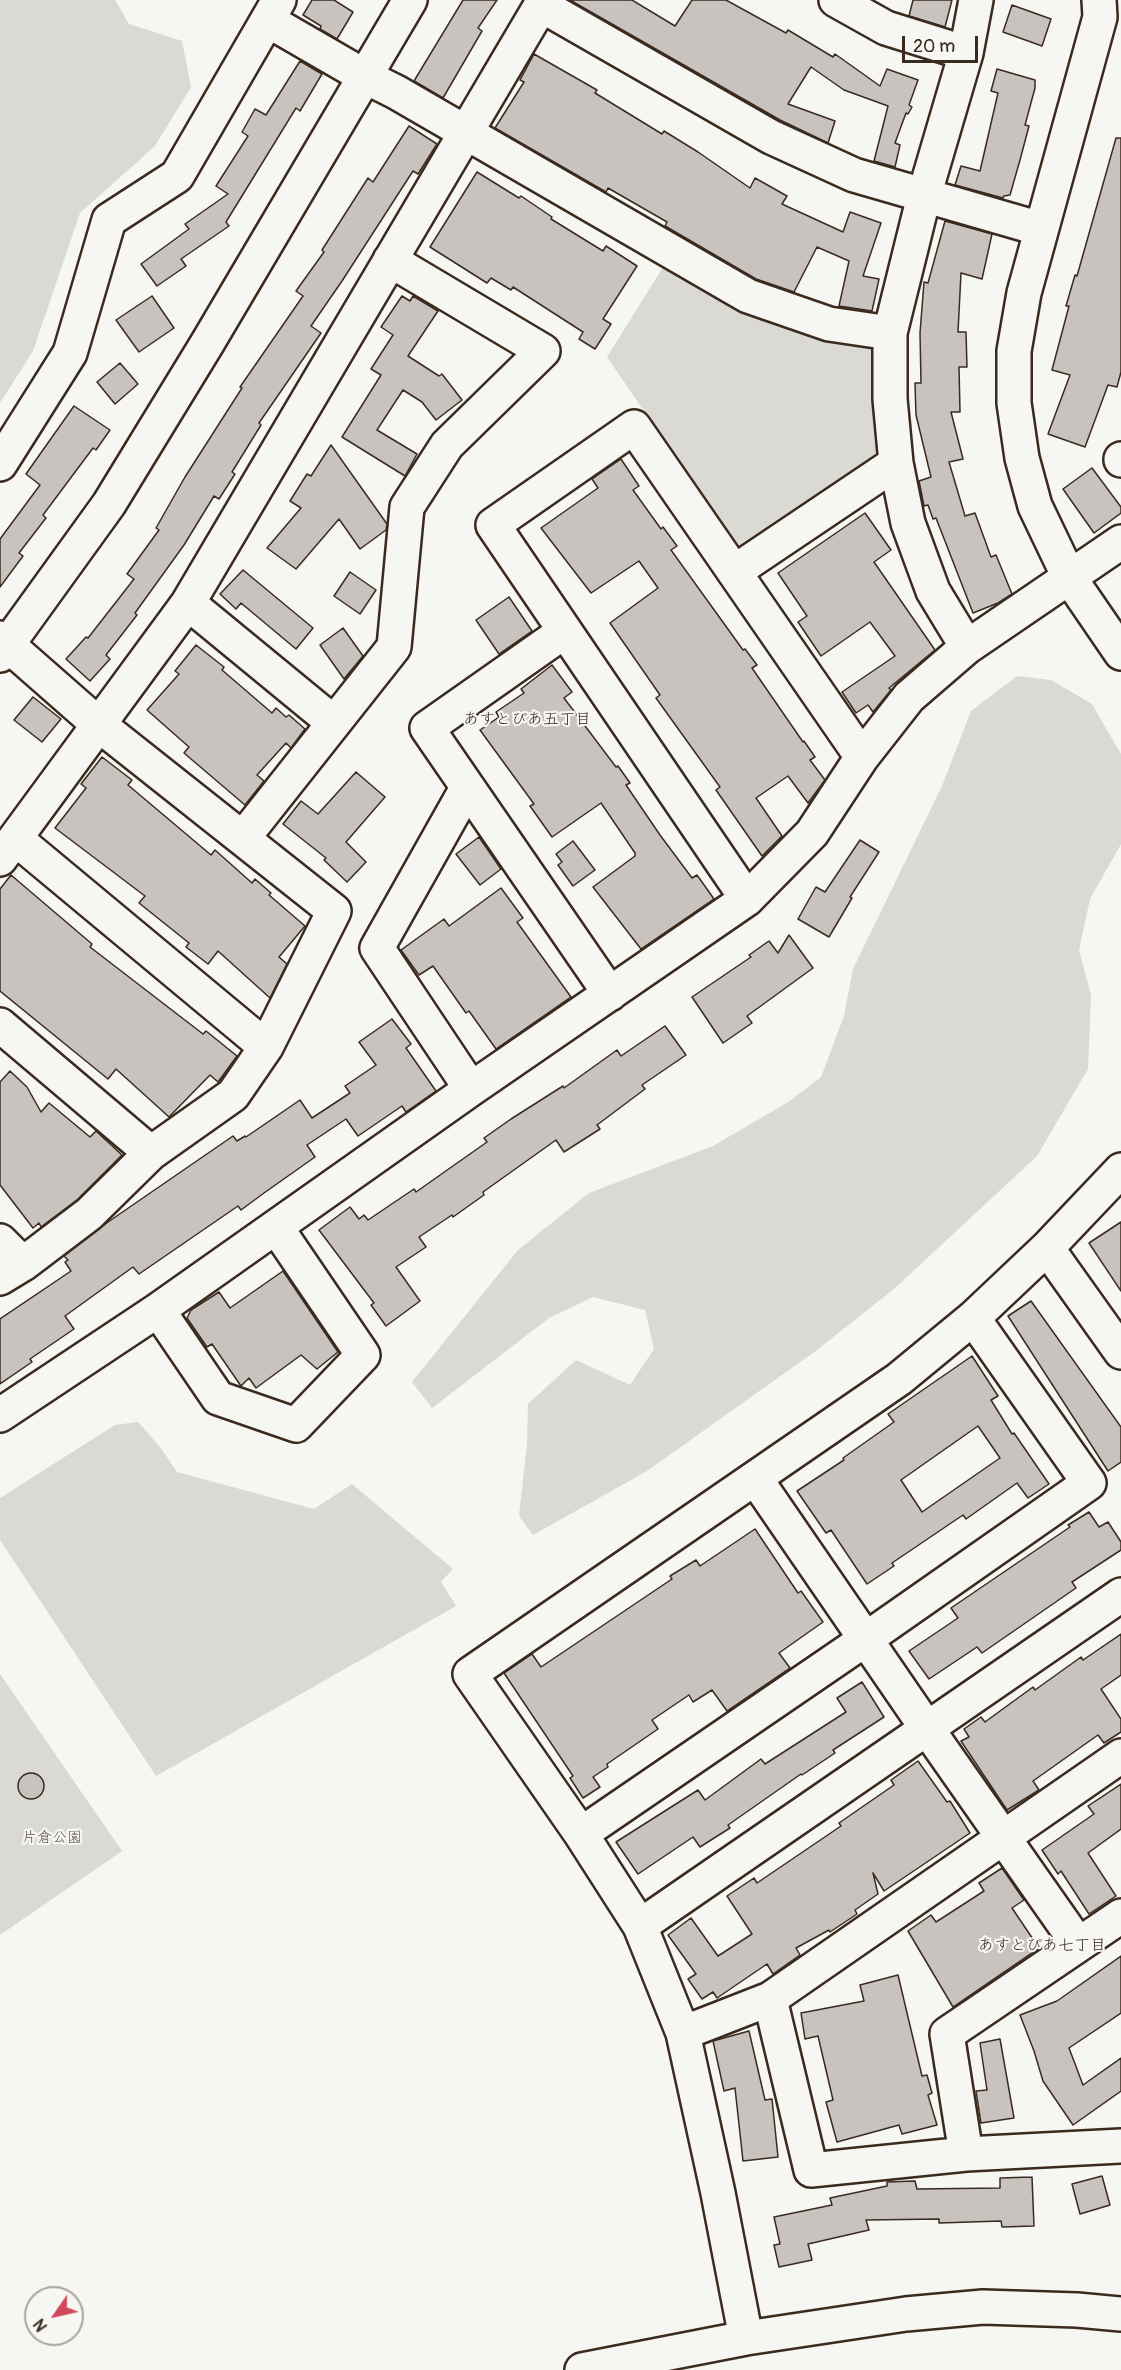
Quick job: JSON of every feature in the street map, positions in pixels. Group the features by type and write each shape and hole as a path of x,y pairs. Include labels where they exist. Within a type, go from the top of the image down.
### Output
{"street":[{"path":"0,1241 12,1271 89,1214 151,1153 233,1095 266,1047 334,911 3,646 109,504 208,342 410,0"},
{"path":"836,0 886,28 966,53"},
{"path":"967,647 933,591 908,523 897,462 890,399 890,333 924,196 966,53 976,0"},
{"path":"1099,0 1100,17 1024,293 1014,351 1014,403 1023,458 1035,506 1069,578 1121,653"},
{"path":"266,1047 8,849 188,603 542,2 771,137 854,175 1041,229"},
{"path":"0,464 70,353 109,220 177,176 274,10 364,76 396,92 748,296 829,324 890,333"},
{"path":"243,838 394,647 407,507 447,445 543,351 390,260"},
{"path":"747,899 493,525 634,427 862,757"},
{"path":"734,572 897,462"},
{"path":"0,1415 158,1310 471,1089 747,899 812,833 862,757 909,697 967,647 1121,542"},
{"path":"188,603 334,723"},
{"path":"565,631 427,728 610,994"},
{"path":"468,788 377,948 471,1089"},
{"path":"0,1025 151,1153"},
{"path":"746,2338 718,2193 683,2033 640,1926 581,1834 470,1674 900,1378 973,1318 1047,1248 1121,1170"},
{"path":"158,1310 218,1398 296,1425 363,1355 276,1227"},
{"path":"1047,1248 1121,1352"},
{"path":"581,1834 1089,1483 973,1318"},
{"path":"755,1478 927,1730 1078,1944"},
{"path":"640,1926 1121,1595"},
{"path":"683,2033 770,1999 1121,1756"},
{"path":"966,2154 947,2034 1121,1916"},
{"path":"770,1999 812,2170 966,2154 1121,2146"},
{"path":"582,2370 746,2338 906,2314 983,2307 1121,2314"}],"green space":[{"path":"0,0 115,0 129,24 182,41 191,87 155,146 80,213 33,351 0,403"},
{"path":"665,264 876,344 884,454 741,553 607,357"},
{"path":"1017,676 1051,680 1092,704 1121,754 1121,844 1090,899 1079,950 1091,995 1088,1069 1037,1156 895,1288 817,1350 647,1471 533,1535 519,1516 527,1444 528,1404 576,1360 630,1385 654,1349 645,1310 593,1297 549,1318 432,1408 412,1382 518,1250 589,1193 713,1146 790,1101 821,1077 844,1016 853,969 942,786 971,711"},
{"path":"138,1422 160,1447 177,1472 314,1509 352,1484 453,1569 441,1582 456,1606 156,1776 0,1540 0,1498 115,1425"},
{"name":"片倉公園","path":"0,1674 122,1851 0,1935"}],"building":[{"path":"312,0 334,0 353,12 337,39 303,15"},
{"path":"463,0 497,0 478,28 482,31 443,98 414,81"},
{"path":"570,0 632,0 675,26 692,0 726,0 786,33 788,30 833,57 835,54 880,86 887,69 918,80 909,105 912,107 908,114 906,113 895,143 900,145 895,167 874,161 888,106 844,90 811,67 788,104 835,121 828,143 780,120"},
{"path":"913,0 952,0 945,27 909,16"},
{"path":"1012,5 1051,19 1042,46 1003,32"},
{"path":"534,54 597,90 595,93 662,134 664,131 698,152 750,188 755,178 787,196 782,204 843,232 850,212 881,223 863,276 879,279 872,311 839,306 849,261 817,247 794,292 756,279 665,226 667,222 608,188 606,192 495,128 524,82 520,80"},
{"path":"300,61 322,74 300,111 296,108 226,222 229,226 181,259 186,266 157,286 141,264 189,229 185,224 228,194 216,186 248,136 242,132 255,109 266,115"},
{"path":"997,69 1035,80 1025,125 1029,126 1020,160 1010,195 1003,198 955,185 961,166 980,171 998,93 991,91"},
{"path":"409,126 437,144 418,174 413,171 311,326 321,333 259,423 261,425 232,472 235,474 219,499 214,496 184,545 135,613 137,615 106,655 110,659 90,681 66,659 86,637 88,638 134,579 127,574 159,530 156,528 185,477 242,388 240,387 303,296 296,291 324,252 322,250 368,178 373,182"},
{"path":"1116,138 1121,138 1121,372 1117,387 1108,385 1085,447 1048,434 1070,375 1052,370 1069,306 1066,306 1075,275 1077,276"},
{"path":"477,172 519,198 521,196 552,217 551,219 603,251 606,246 637,266 603,319 611,324 595,349 579,339 583,332 513,287 511,290 491,278 487,283 430,247"},
{"path":"945,221 992,234 982,279 961,273 958,332 966,332 967,367 959,367 960,412 951,412 963,459 949,462 965,516 975,513 991,557 996,555 1012,594 998,603 973,613 936,518 933,519 928,505 924,506 919,481 931,477 916,415 915,383 921,383 920,333 924,282 928,283"},
{"path":"152,296 174,328 139,352 116,320"},
{"path":"402,296 410,301 413,296 438,311 408,356 439,376 442,374 462,400 436,420 422,402 403,390 377,430 417,454 405,476 342,437 381,375 371,369 393,335 381,327"},
{"path":"120,363 138,384 115,404 97,382"},
{"path":"74,406 110,430 96,450 93,448 43,515 46,518 19,553 23,556 0,587 0,539 40,485 26,474"},
{"path":"331,445 387,524 386,530 360,549 339,519 296,569 267,548 301,508 290,501 307,474 311,476"},
{"path":"621,459 639,486 633,490 661,529 663,527 677,546 671,550 743,650 745,649 757,665 752,668 815,757 810,760 825,780 808,803 788,776 756,798 782,836 762,856 716,790 720,787 656,698 660,695 610,623 658,588 639,561 591,593 541,528 598,488 592,479"},
{"path":"1092,468 1121,507 1121,513 1094,533 1063,489"},
{"path":"865,513 891,550 874,562 935,650 889,688 891,690 873,712 868,705 856,713 842,692 895,656 870,622 821,656 798,622 807,616 778,573"},
{"path":"243,570 313,628 296,649 241,603 236,609 220,594"},
{"path":"350,572 376,590 360,614 334,596"},
{"path":"509,597 532,631 499,654 476,620"},
{"path":"343,628 363,656 344,679 320,645"},
{"path":"196,645 224,667 222,670 272,713 276,708 286,717 289,715 305,729 291,748 286,743 257,775 264,781 245,805 184,753 189,747 147,710 179,674 175,671"},
{"path":"552,665 572,692 564,698 616,767 618,766 630,783 626,785 692,878 697,875 714,899 641,949 593,887 635,856 601,803 552,837 530,806 534,804 480,730 499,717 496,712 524,693 521,689"},
{"path":"33,697 61,719 42,742 14,720"},
{"path":"102,757 132,780 128,785 211,855 215,850 252,883 255,879 271,893 269,895 305,926 279,957 287,964 270,998 218,951 208,964 186,947 189,943 139,903 145,896 55,828 86,788 81,784"},
{"path":"356,772 385,797 346,842 366,862 347,882 324,860 326,858 283,824 301,801 318,814"},
{"path":"479,837 501,869 480,885 456,854"},
{"path":"860,840 879,852 850,897 852,898 829,937 798,919 816,887 825,892"},
{"path":"573,841 595,870 573,886 558,865 562,862 556,854"},
{"path":"11,875 92,944 90,947 203,1034 206,1031 237,1056 218,1082 210,1075 169,1117 116,1069 108,1079 0,991 0,889"},
{"path":"501,888 523,918 517,922 571,997 496,1049 469,1011 466,1013 433,966 419,975 401,950 444,919 449,926"},
{"path":"789,935 813,968 747,1016 752,1023 723,1043 692,997 751,957 749,955 769,941 778,953"},
{"path":"392,1019 411,1044 406,1048 436,1091 406,1112 402,1106 358,1136 346,1119 307,1145 315,1157 241,1210 238,1206 139,1274 133,1267 65,1316 74,1329 30,1359 32,1362 0,1384 0,1319 71,1271 65,1262 68,1260 64,1256 108,1222 233,1136 237,1141 246,1137 300,1100 312,1118 350,1093 345,1086 376,1065 359,1042"},
{"path":"665,1026 686,1055 642,1085 645,1089 597,1125 600,1129 564,1152 556,1140 483,1192 484,1195 453,1217 452,1215 419,1237 426,1247 396,1267 420,1301 386,1326 371,1305 374,1303 319,1230 350,1207 359,1219 364,1215 368,1220 414,1189 416,1192 487,1142 484,1138 511,1119 563,1086 564,1088 617,1050 621,1056"},
{"path":"10,1071 27,1087 41,1112 49,1103 90,1137 96,1131 122,1155 77,1200 41,1227 39,1223 33,1228 0,1185 0,1082"},
{"path":"1121,1222 1121,1291 1089,1243"},
{"path":"283,1271 338,1352 317,1369 301,1355 256,1388 249,1378 241,1386 212,1344 207,1347 187,1318 191,1310 219,1292 230,1308"},
{"path":"1031,1301 1121,1427 1121,1462 1108,1471 1008,1316"},
{"path":"972,1356 998,1396 991,1400 1012,1434 1014,1433 1049,1484 1028,1498 1017,1483 966,1519 963,1515 892,1563 894,1566 867,1584 831,1530 826,1533 797,1491 844,1460 843,1458 894,1422 888,1414","holes":["978,1426 1000,1458 922,1512 901,1480"]},
{"path":"1089,1512 1099,1527 1108,1522 1121,1542 1121,1550 1072,1582 1076,1588 982,1653 977,1647 929,1679 909,1651 958,1618 951,1608"},
{"path":"755,1529 798,1593 801,1591 823,1622 779,1653 790,1668 727,1711 712,1690 693,1702 689,1695 652,1720 658,1729 607,1764 608,1767 593,1777 600,1787 583,1798 570,1778 573,1776 504,1673 532,1654 541,1667 672,1579 670,1576 696,1560 700,1566"},
{"path":"1121,1634 1121,1675 1101,1689 1121,1719 1121,1732 1104,1743 1098,1735 1033,1781 1039,1790 1007,1810 961,1741 969,1737 964,1729 981,1717 985,1722 1033,1687 1035,1690 1081,1657 1083,1660"},
{"path":"862,1682 884,1717 833,1750 835,1753 728,1825 730,1828 700,1847 693,1837 638,1874 616,1842 698,1790 705,1800 761,1759 765,1764 846,1712 837,1698"},
{"path":"918,1761 947,1802 950,1801 970,1833 884,1891 873,1873 878,1894 855,1910 857,1914 830,1932 829,1930 796,1948 800,1955 773,1974 767,1964 717,1998 713,1992 702,1999 688,1979 696,1974 668,1935 691,1918 718,1956 752,1934 727,1896 754,1878 757,1883 841,1826 839,1823 894,1785 891,1780"},
{"path":"31,1773 40,1777 44,1786 40,1795 31,1799 22,1795 18,1786 22,1777"},
{"path":"1121,1784 1121,1829 1088,1853 1116,1896 1089,1914 1061,1871 1058,1874 1042,1850 1094,1814 1088,1806"},
{"path":"1002,1868 1024,1900 1012,1908 1039,1948 953,2007 908,1931 931,1915 936,1922 984,1891 979,1883"},
{"path":"1121,1956 1121,2013 1069,2048 1083,2085 1121,2058 1121,2091 1073,2125 1043,2081 1020,2015 1057,2001"},
{"path":"898,1975 922,2076 927,2075 932,2093 928,2095 937,2125 902,2134 899,2125 837,2142 826,2102 833,2100 818,2036 805,2039 801,2013 864,2001 860,1985"},
{"path":"749,2031 765,2100 772,2099 778,2157 743,2161 735,2088 724,2091 713,2041"},
{"path":"1000,2039 1014,2118 981,2123 976,2091 987,2090 980,2043"},
{"path":"1102,2176 1110,2205 1080,2214 1072,2184"},
{"path":"1032,2177 1034,2226 1002,2227 1001,2221 939,2223 939,2219 866,2220 869,2230 808,2244 812,2260 779,2267 774,2245 780,2244 774,2217 832,2205 830,2198 887,2186 887,2182 915,2181 917,2189 1000,2188 1000,2178"}],"district":[{"name":"あすとぴあ五丁目","path":"527,720"},
{"name":"あすとぴあ七丁目","path":"1042,1946"}]}
